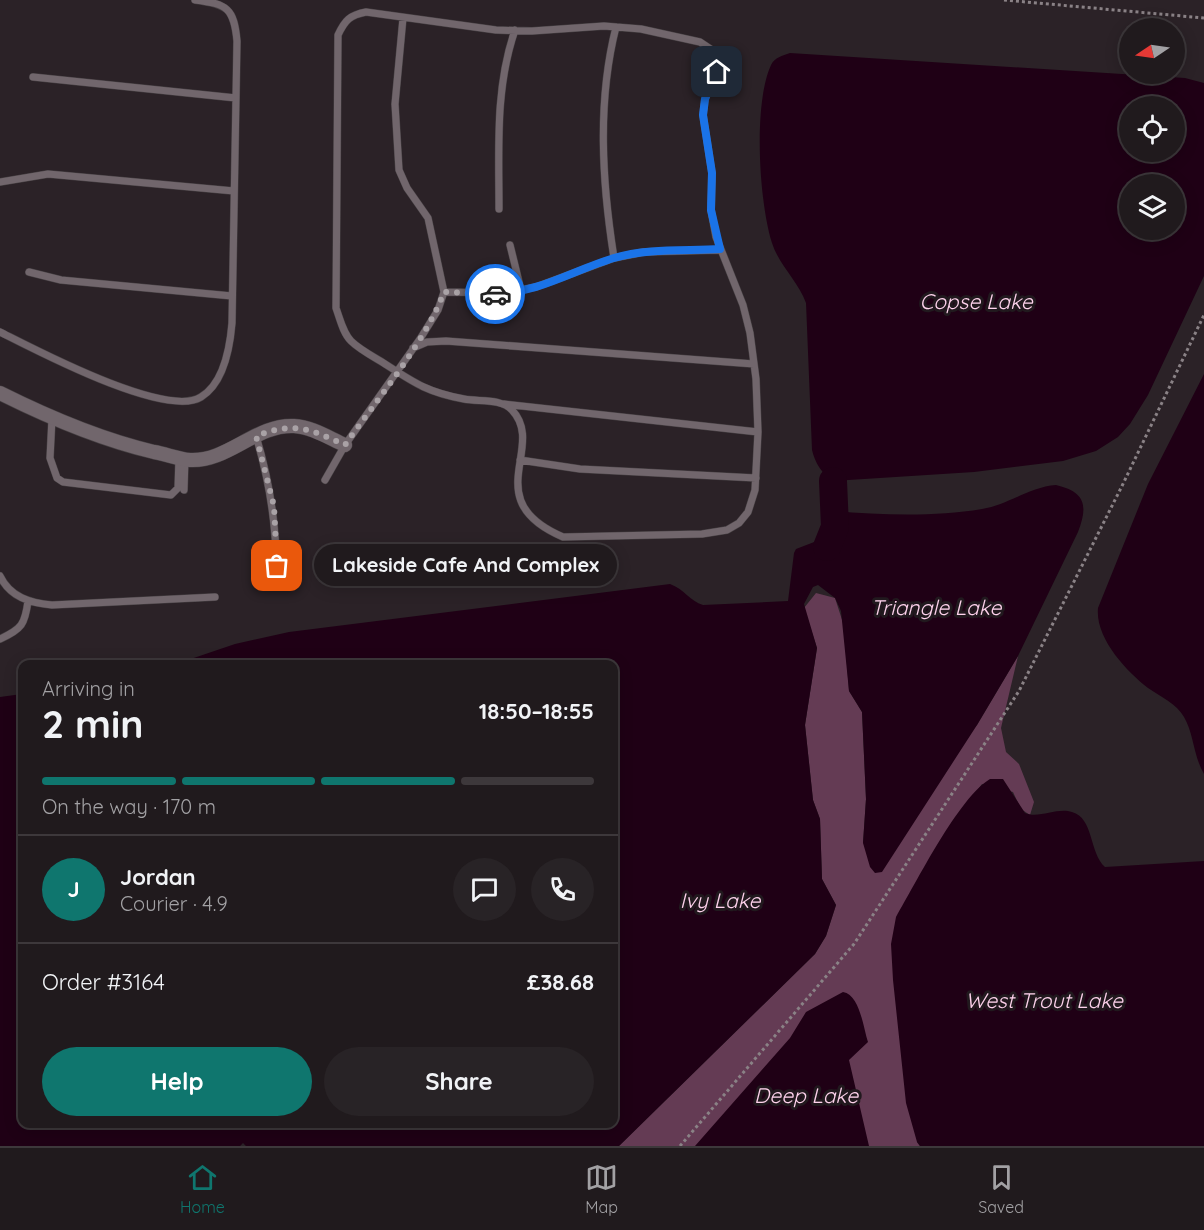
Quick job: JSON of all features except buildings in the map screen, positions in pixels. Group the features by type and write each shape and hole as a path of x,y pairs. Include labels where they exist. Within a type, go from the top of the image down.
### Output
{"street":[{"path":"0,393 52,418 128,446 182,458 206,458 224,453 256,436 292,426 309,429 345,445"}],"lane":[{"path":"0,332 77,371 145,394 184,402 200,398 210,390 230,346 237,41 232,15 226,7 216,2 195,0"},
{"path":"501,403 512,410 522,433 520,498 525,510 543,529 563,537 702,534 727,530 739,523 748,512 756,478 758,432 754,364 743,305 720,249 711,210 712,173 703,115 705,99 717,72 717,59 712,50 700,42 641,29 616,27 515,30 366,12 353,15 344,21 338,35 336,308 351,340 417,386 435,393 501,403 758,432"},
{"path":"325,480 345,445 438,310 444,292 428,219 407,188 399,170 395,104 403,18"},
{"path":"615,258 608,217 604,106 608,60 616,27"},
{"path":"499,209 499,101 505,59 515,30"},
{"path":"33,77 236,98"},
{"path":"0,182 48,174 234,191"},
{"path":"510,245 521,290"},
{"path":"444,292 504,293 536,287 615,258 644,252 720,249"},
{"path":"29,272 62,280 232,296"},
{"path":"413,348 427,342 446,341 754,364"},
{"path":"52,418 50,458 57,478 63,482 171,495 178,488 182,458"},
{"path":"256,436 274,506 278,548 276,585"},
{"path":"182,458 184,490"},
{"path":"520,460 579,469 756,478"},
{"path":"0,576 5,586 28,601 52,605 215,597"},
{"path":"0,639 14,633 25,621 28,601"}],"path":[{"path":"1004,0 1204,18"},
{"path":"680,1146 854,944 1019,691 1122,486 1204,315"}],"shaded area":[{"path":"816,593 835,598 844,626 849,691 862,712 866,799 863,843 977,725 1018,656 1001,728 1006,752 1019,764 1034,802 1030,815 1021,809 1013,792 982,784 947,832 917,1142 920,1146 619,1146 815,954 826,936 836,905 822,879 820,819 813,800 805,725 817,648 804,608"}],"water":[{"name":"Copse Lake","path":"790,53 1119,74 1119,84 1185,84 1185,78 1204,83 1204,276 1148,395 1130,424 1118,437 1096,451 1063,461 974,472 833,481 822,472 812,450 806,303 772,243 767,225 761,179 760,128 765,82 771,65 779,57"},
{"path":"1204,374 1204,774 1190,730 1181,712 1139,681 1114,653 1101,631 1098,608 1148,484"},
{"name":"Ivy Lake","path":"1056,485 1066,488 1079,496 1082,501 1083,515 1078,532 1018,656 977,725 882,872 875,873 870,867 863,843 866,799 862,712 849,691 841,611 835,598 818,585 813,587 804,604 817,648 805,725 813,800 820,819 822,879 836,905 826,936 815,954 619,1146 246,1146 243,1143 240,1146 0,1146 0,697 18,695 18,1128 618,1128 618,660 188,660 235,644 289,632 670,584 703,605 788,601 796,549 822,539 828,515 834,511 908,515 964,512 992,507 1046,486"},
{"name":"West Trout Lake","path":"990,779 1003,779 1025,813 1036,815 1066,811 1079,816 1088,828 1096,853 1105,867 1204,861 1204,1146 920,1146 917,1142 906,1103 893,980 891,944 896,917 952,822 965,803"},
{"name":"Deep Lake","path":"843,992 849,994 857,1005 868,1042 849,1060 869,1146 695,1146 790,1038 806,1012"}],"waterway":[{"path":"827,547 835,527 833,481"}],"way so far":[{"path":"277,566 278,548 274,506 256,436 292,426 309,429 345,445 420,339 438,310 444,292 495,294"}],"place":[{"name":"Lakeside Cafe And Complex","path":"277,566"}],"route":[{"path":"495,294 536,287 615,258 644,252 720,249 711,210 712,173 703,115 705,99 717,72"}],"water label":[{"name":"Triangle Lake","path":"936,607"}]}
